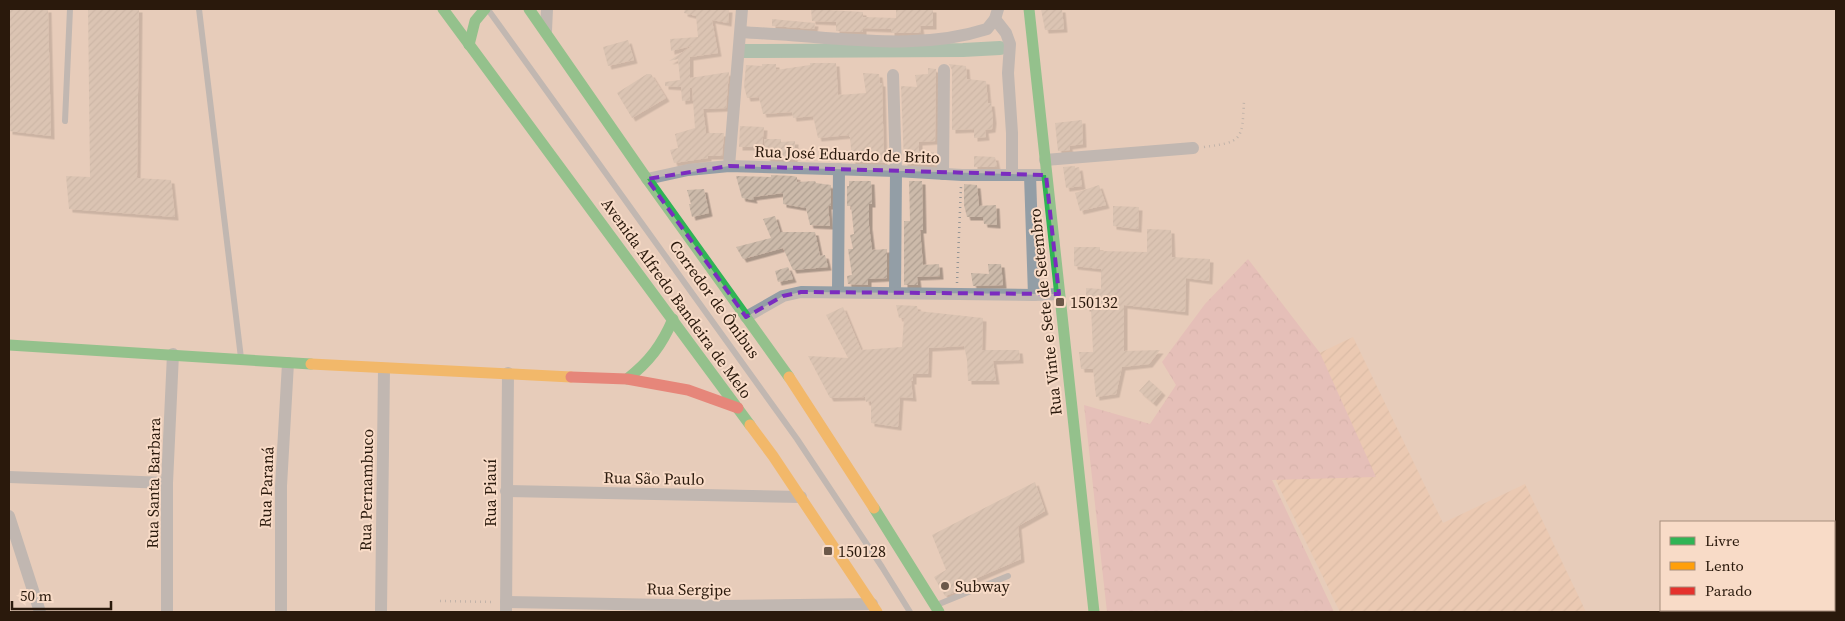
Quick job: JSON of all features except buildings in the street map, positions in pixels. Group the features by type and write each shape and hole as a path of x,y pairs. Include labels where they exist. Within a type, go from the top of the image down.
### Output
{"main road":[{"name":"Avenida Alfredo Bandeira de Melo","path":"443,9 802,497 874,608"},
{"path":"470,45 478,14 486,9"},
{"path":"529,9 811,410 937,609"},
{"name":"Rua Vinte e Sete de Setembro","path":"1029,9 1094,612"},
{"path":"627,379 658,352 672,319"},
{"path":"9,345 173,354 288,363 627,379 688,390 738,409"}],"street":[{"path":"546,33 547,9"},
{"path":"729,166 742,9"},
{"path":"741,32 885,43 918,41 975,33 988,28 997,14"},
{"path":"997,14 1010,44 1008,74 1012,133 1012,174"},
{"path":"943,174 944,70"},
{"path":"893,75 896,171 895,293"},
{"path":"1044,160 1193,148"},
{"name":"Rua José Eduardo de Brito","path":"647,179 688,170 729,166 962,175 1046,175"},
{"path":"838,291 839,169"},
{"path":"1030,175 1034,295"},
{"path":"746,317 783,296 801,292 1059,294"},
{"name":"Rua Santa Barbara","path":"167,612 168,483 173,354"},
{"name":"Rua Paraná","path":"281,612 281,486 288,363"},
{"name":"Rua Pernambuco","path":"381,612 384,368"},
{"name":"Rua Piauí","path":"506,607 508,373"},
{"path":"9,477 168,483"},
{"name":"Rua São Paulo","path":"506,491 802,497"},
{"path":"9,520 40,612"},
{"name":"Rua Sergipe","path":"506,607 874,608"}],"lane":[{"path":"65,121 70,9"},
{"path":"199,9 242,360"},
{"name":"Corredor de Ônibus","path":"486,9 797,439 910,612"},
{"path":"937,609 1008,576"}],"path":[{"path":"1193,148 1228,144 1238,138 1243,130 1244,101"},
{"path":"956,294 962,175"},
{"path":"440,601 506,607"}],"highlighted area":[{"path":"729,166 1046,175 1059,294 801,292 783,296 746,317 647,179"}],"shaded area":[{"path":"1353,337 1443,523 1525,484 1586,612 1340,612 1234,394"}],"green space":[{"path":"1248,259 1320,353 1376,477 1272,480 1334,612 1107,612 1084,405 1150,424 1176,385 1162,362 1205,304"}],"waterway":[{"path":"742,51 963,50 1000,48"}],"traffic: fast":[{"path":"443,9 750,425"},
{"path":"469,45 475,21 485,9"},
{"path":"529,9 647,179 789,377"},
{"path":"1029,9 1094,612"},
{"path":"627,379 654,352 673,319"},
{"path":"9,345 311,364"},
{"path":"874,508 939,612"}],"traffic: slow":[{"path":"311,364 571,377"},
{"path":"789,377 874,508"},
{"path":"750,425 773,456 877,612"}],"traffic: jam":[{"path":"571,377 627,379 688,390 738,408"}],"place":[{"name":"150132","path":"1060,302"},
{"name":"150128","path":"828,551"},
{"name":"Subway","path":"945,586"}]}
